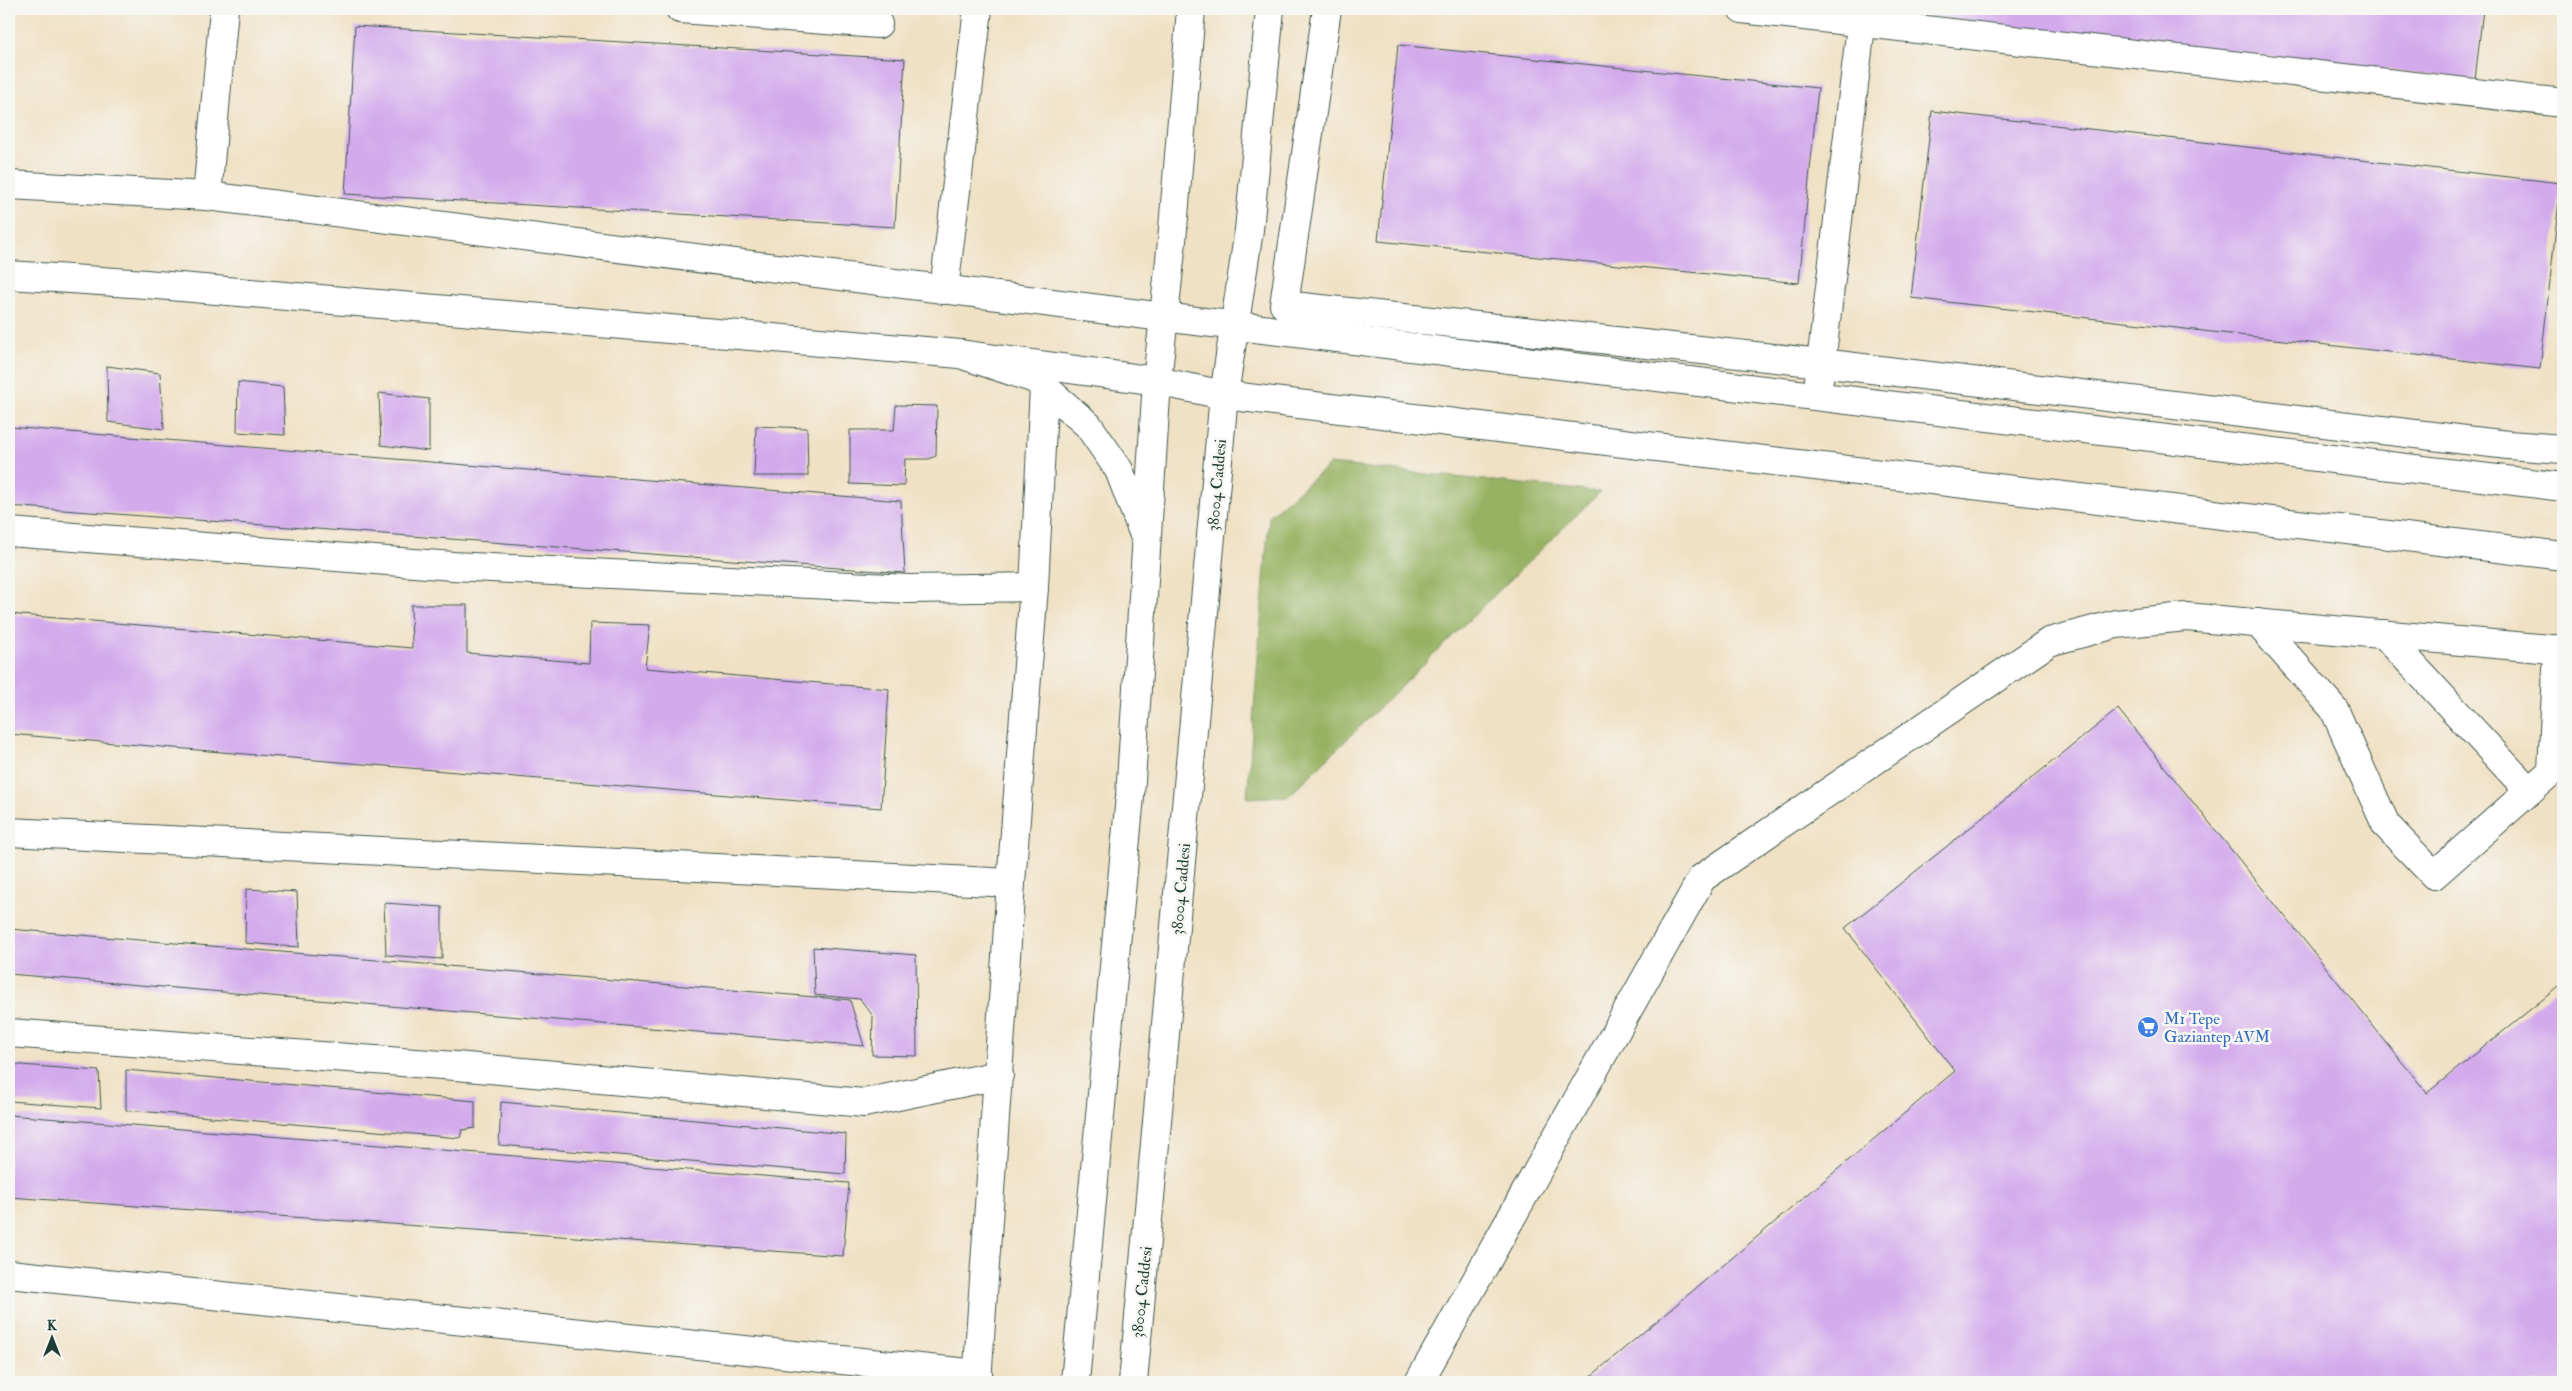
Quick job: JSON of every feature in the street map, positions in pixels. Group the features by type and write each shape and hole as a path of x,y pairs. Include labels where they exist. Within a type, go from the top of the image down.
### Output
{"street":[{"path":"207,196 224,9"},
{"path":"680,9 878,24"},
{"path":"944,290 978,9"},
{"path":"1075,1382 1130,796 1148,544 1157,381 1191,9"},
{"name":"38004 Caddesi","path":"1132,1382 1224,395 1249,230 1270,9"},
{"path":"1327,9 1284,305 1821,362 2488,442 2563,449"},
{"path":"1742,9 1862,16 2563,103"},
{"path":"1816,397 1862,16"},
{"path":"9,185 207,196 1235,326 2563,487"},
{"path":"9,275 156,284 960,354 1157,381 1224,395 2563,556"},
{"path":"960,354 1035,379 1088,425 1119,470 1148,544"},
{"path":"9,1274 978,1378 1011,882 1034,588 1044,387"},
{"path":"9,532 473,567 909,590 1034,588"},
{"path":"1419,1382 1702,878 2049,642 2116,624 2186,617 2258,623 2384,634 2561,650 2552,771 2434,875 2386,825 2334,709 2258,623"},
{"path":"2384,634 2529,791"},
{"path":"9,832 1011,882"},
{"path":"9,1033 456,1066 864,1104 999,1075"}],"green space":[{"path":"1330,464 1600,492 1289,796 1247,798 1269,516"}],"building":[{"path":"1918,9 2483,9 2475,80 1918,16"},
{"path":"355,26 905,59 895,227 345,194"},
{"path":"1398,45 1818,88 1799,283 1378,241"},
{"path":"1932,111 2561,183 2540,369 1911,298"},
{"path":"107,366 160,373 164,429 108,422"},
{"path":"238,382 283,387 285,435 237,432"},
{"path":"379,393 429,399 429,451 381,445"},
{"path":"896,405 937,406 936,456 929,459 905,459 904,486 850,484 850,430 894,430"},
{"path":"756,426 807,428 808,476 754,476"},
{"path":"9,427 901,501 905,573 9,506"},
{"path":"411,605 467,605 467,653 589,663 590,623 650,625 645,668 889,689 881,808 9,734 9,614 412,648"},
{"name":"M1 Tepe Gaziantep AVM","path":"2118,709 2427,1093 2563,983 2563,1382 1584,1382 1955,1071 1845,928"},
{"path":"246,889 297,892 299,947 245,943"},
{"path":"384,903 442,907 442,959 386,955"},
{"path":"9,929 850,1000 864,1046 9,974"},
{"path":"813,947 916,955 917,1056 872,1055 873,1016 860,999 815,995"},
{"path":"9,1064 99,1071 101,1108 9,1101"},
{"path":"126,1070 475,1101 475,1128 462,1130 460,1138 126,1110"},
{"path":"501,1102 846,1134 845,1174 499,1145"},
{"path":"9,1115 849,1183 843,1256 9,1197"}],"place":[{"name":"M1 Tepe Gaziantep AVM","path":"2148,1027"}]}
